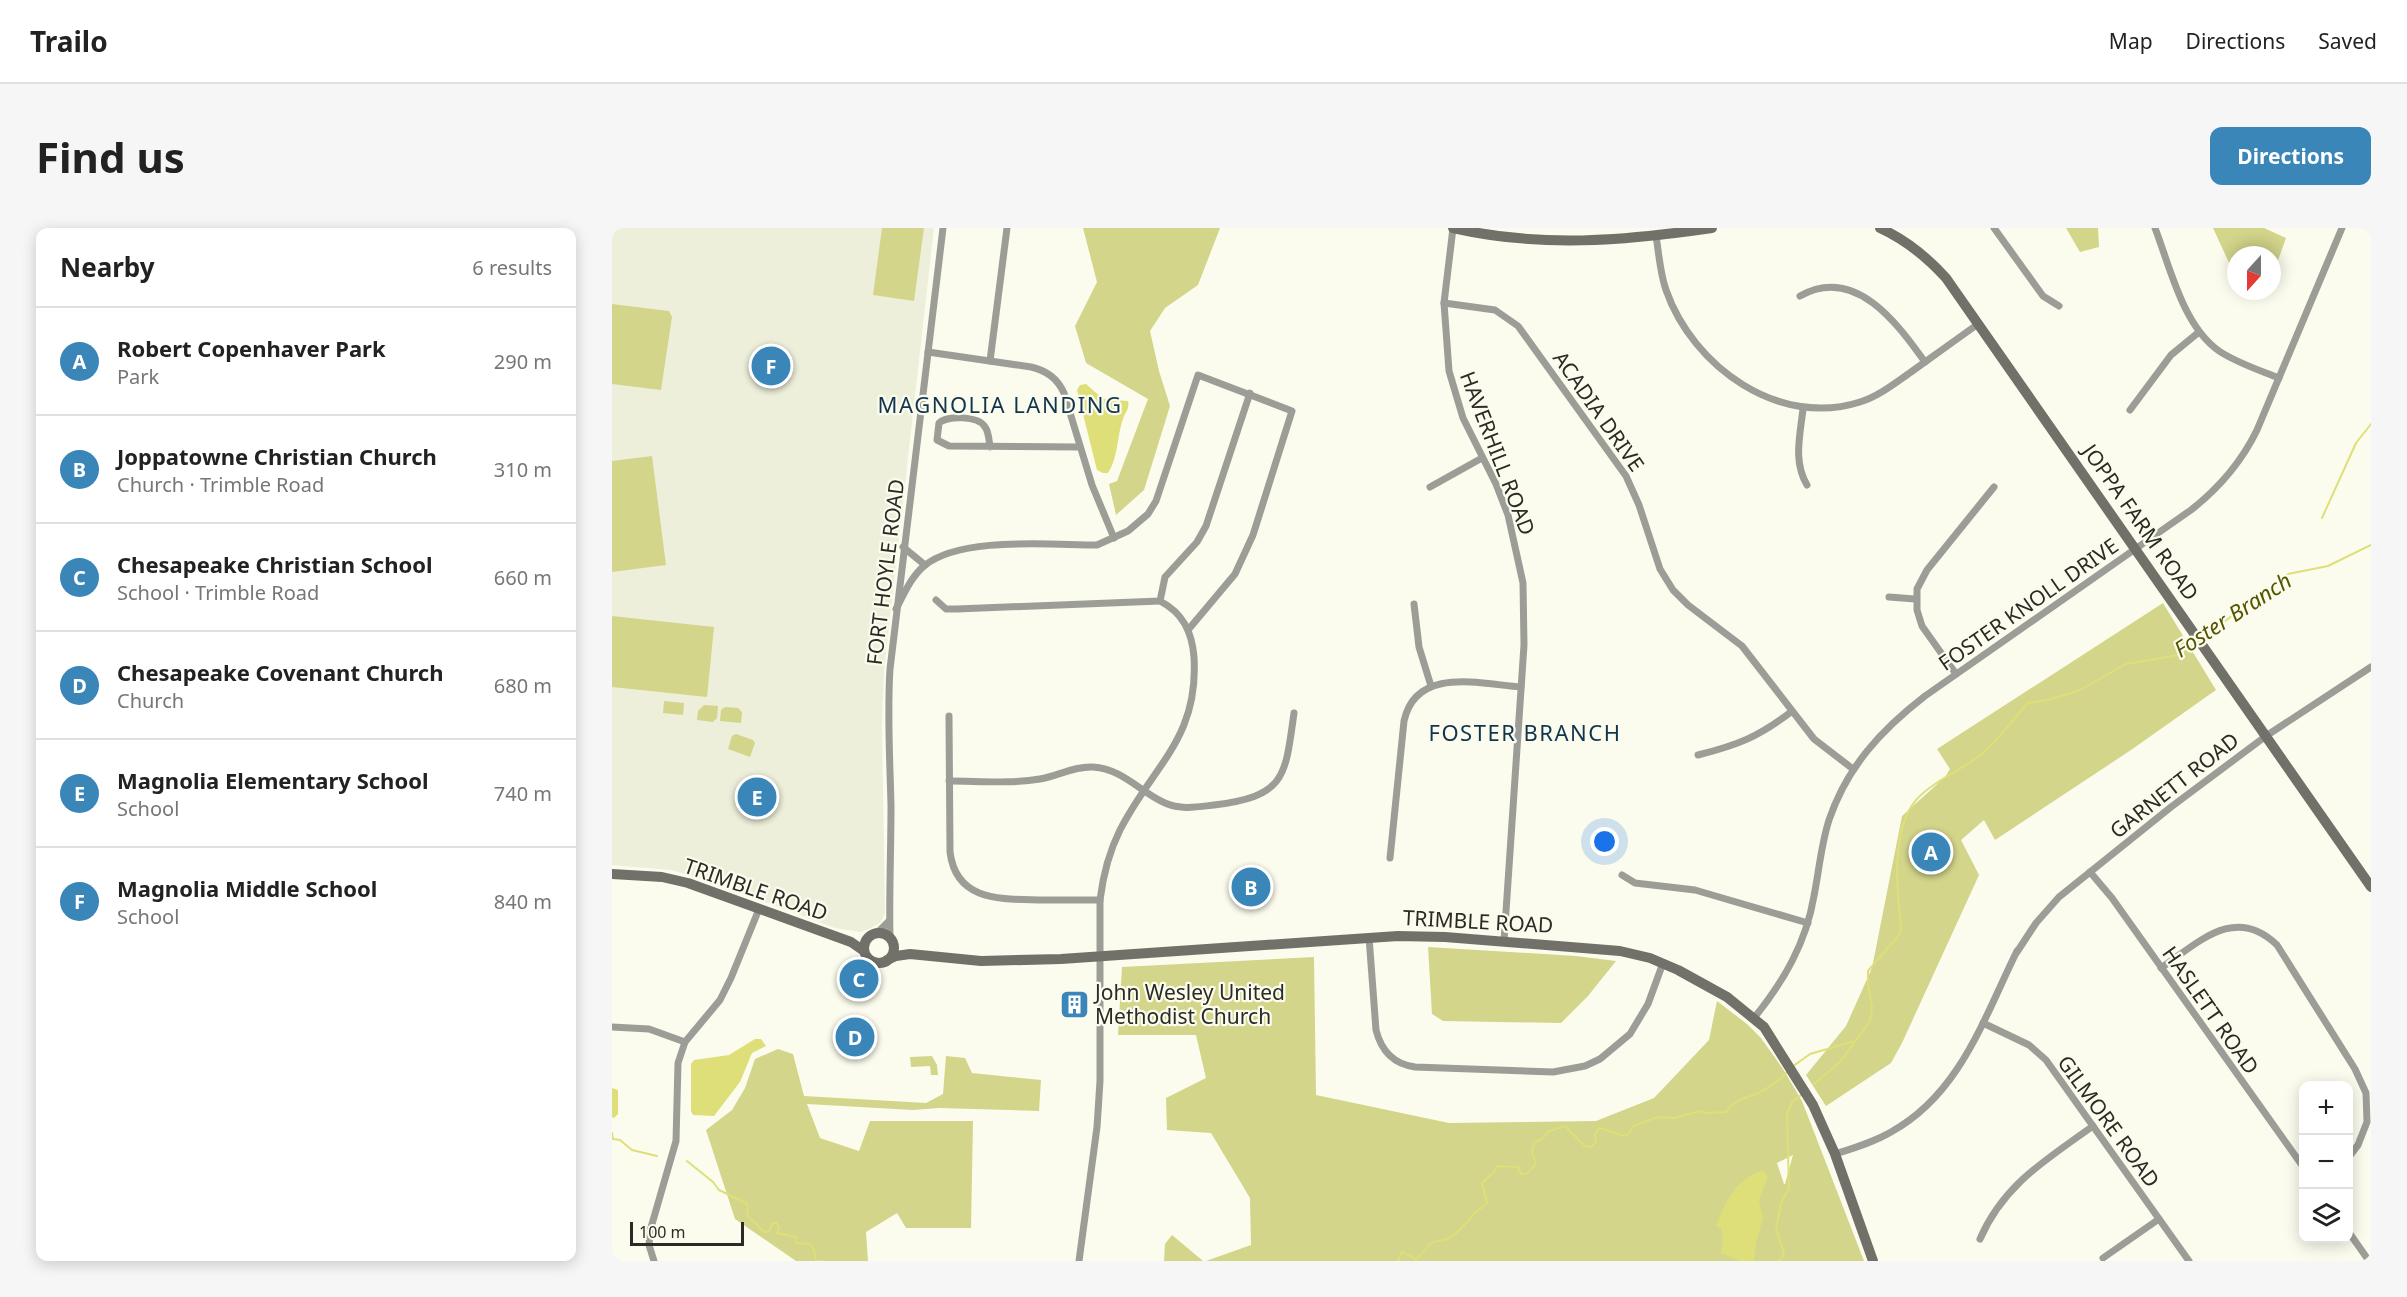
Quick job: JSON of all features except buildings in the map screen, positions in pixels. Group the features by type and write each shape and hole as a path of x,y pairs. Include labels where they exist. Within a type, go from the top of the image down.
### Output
{"street":[{"name":"FORT HOYLE ROAD","path":"891,940 888,922 892,884 887,736 889,676 943,228"},
{"path":"990,361 1007,228"},
{"path":"1452,228 1513,238 1565,242 1656,236 1712,228"},
{"name":"HAVERHILL ROAD","path":"1452,228 1444,303 1447,355 1453,387 1464,418 1502,497 1519,558 1525,616 1504,941"},
{"name":"JOPPA FARM ROAD","path":"1880,228 1909,244 1936,267 2371,887"},
{"path":"1994,228 2043,296 2059,306"},
{"path":"2155,228 2189,316 2199,332 2227,355 2279,378"},
{"name":"FOSTER KNOLL DRIVE","path":"1754,1017 1786,974 1808,923 1826,830 1835,805 1853,769 1874,741 1892,723 1956,674 2202,502 2228,476 2251,443 2342,228"},
{"path":"1656,236 1666,291 1684,326 1700,346 1722,370 1746,387 1770,399 1803,409 1832,409 1861,402 1882,392 1978,324"},
{"path":"1800,296 1825,287 1840,289 1863,297 1895,321 1925,362"},
{"name":"ACADIA DRIVE","path":"1444,303 1495,310 1518,326 1626,476 1639,505 1660,569 1669,584 1688,604 1742,646 1814,739 1853,769"},
{"path":"2130,410 2171,355 2199,332"},
{"path":"928,352 1037,368 1058,380 1092,485 1114,538"},
{"path":"896,609 909,584 925,565 956,550 977,546 1097,545 1139,523 1156,501 1198,375 1292,411 1253,535 1234,574 1188,630"},
{"path":"1160,601 1165,577 1197,542 1206,526 1250,393"},
{"path":"1803,409 1797,454 1800,474 1807,485"},
{"path":"990,447 985,426 980,422 949,417 939,423 937,440 949,446 990,447 1079,447"},
{"path":"1430,487 1482,458"},
{"path":"1956,674 1922,626 1916,599 1921,579 1994,487"},
{"path":"903,547 925,565"},
{"path":"1889,597 1916,599"},
{"path":"936,600 946,609 1160,601 1177,612 1193,644 1195,670 1190,709 1174,748 1115,840 1105,871 1100,900 1100,1069 1097,1123 1079,1261"},
{"path":"1414,604 1419,647 1431,686"},
{"name":"GARNETT ROAD","path":"1835,1154 1885,1135 1921,1112 1957,1072 2017,951 2051,905 2210,776 2371,667"},
{"path":"1390,858 1406,713 1412,700 1431,686 1456,683 1521,687"},
{"path":"949,781 1036,780 1073,769 1092,767 1118,773 1170,805 1186,808 1253,798 1269,789 1283,773 1288,761 1294,712"},
{"path":"1698,755 1740,744 1761,734 1791,712"},
{"path":"949,716 951,860 960,877 968,886 981,894 999,899 1100,900"},
{"name":"HASLETT ROAD","path":"2090,872 2112,898 2299,1161"},
{"name":"TRIMBLE ROAD","path":"612,874 662,877 688,883 851,942 864,951"},
{"path":"1622,875 1635,883 1695,890 1808,923"},
{"path":"654,1261 649,1245 650,1231 676,1141 678,1063 686,1042 720,1000 759,909"},
{"path":"851,942 873,935 891,940 893,952 883,963 869,960 864,951 873,935 888,922"},
{"path":"2161,968 2212,933 2237,926 2261,932 2277,945 2355,1069 2366,1093 2367,1122 2353,1152"},
{"path":"1369,937 1376,1030 1379,1042 1395,1060 1415,1067 1553,1072 1585,1066 1600,1059 1630,1034 1648,1004 1663,963"},
{"name":"TRIMBLE ROAD","path":"888,960 910,954 1000,961 1369,937 1436,937 1504,941 1600,948 1634,954 1663,963 1709,985 1754,1017 1773,1039 1813,1105 1835,1154 1873,1261"},
{"name":"TRIMBLE ROAD","path":"891,940 910,954"},
{"name":"GILMORE ROAD","path":"1983,1023 2038,1052 2055,1072 2189,1261"},
{"path":"612,1027 649,1029 686,1042"},
{"path":"1980,1239 1999,1204 2017,1182 2093,1126"},
{"path":"2103,1258 2159,1219"},
{"path":"2353,1238 2370,1261"}],"shaded area":[{"path":"612,228 934,228 884,670 882,726 885,913 881,922 869,929 860,932 835,928 706,880 671,870 612,865"},
{"path":"1086,384 1103,399 1128,401 1114,461 1108,473 1097,470 1077,390 1080,385"},
{"path":"755,1039 761,1039 766,1046 752,1053 740,1082 714,1116 693,1115 691,1111 691,1064 694,1060 729,1055"},
{"path":"612,1088 618,1090 618,1114 614,1118 612,1117"},
{"path":"1763,1170 1768,1177 1759,1200 1763,1218 1754,1261 1740,1261 1721,1253 1723,1238 1721,1228 1716,1226 1733,1192 1746,1179"}],"green space":[{"path":"882,228 924,228 914,301 873,295"},
{"path":"1083,228 1220,228 1198,285 1165,308 1150,331 1170,406 1144,490 1116,515 1109,484 1117,481 1148,399 1086,363 1075,326 1097,282"},
{"path":"2066,228 2098,228 2099,247 2080,252"},
{"path":"2213,228 2264,228 2286,238 2281,252 2281,246 2227,246 2227,258"},
{"path":"612,304 669,311 672,317 661,390 612,384"},
{"path":"652,456 666,565 612,572 612,461"},
{"path":"2163,603 2216,690 2131,750 1995,840 1984,820 1961,840 1979,875 1902,1043 1891,1063 1826,1106 1806,1075 1846,1026 1872,968 1902,816 1945,777 1950,769 1937,749"},
{"path":"612,616 714,627 707,697 612,687"},
{"path":"664,701 684,703 683,715 663,713"},
{"path":"704,705 718,706 717,718 713,722 697,720 698,711"},
{"path":"725,707 738,708 742,712 741,723 720,721 721,710"},
{"path":"736,734 753,740 755,743 750,757 728,749 732,736"},
{"path":"1428,947 1576,956 1616,961 1588,996 1561,1023 1443,1021 1432,1014"},
{"path":"1314,957 1316,1095 1449,1123 1596,1121 1654,1098 1709,1040 1717,1001 1761,1038 1802,1101 1864,1261 1206,1261 1251,1245 1250,1198 1211,1133 1167,1130 1166,1098 1206,1078 1196,1035 1118,1035 1122,967","holes":["1793,1155 1785,1184 1777,1163"]},
{"path":"778,1049 793,1054 804,1096 926,1103 943,1094 946,1056 965,1058 972,1073 1041,1080 1039,1111 939,1108 913,1110 807,1104 820,1138 859,1151 870,1121 973,1121 971,1228 906,1228 897,1213 866,1232 868,1261 796,1261 735,1219 706,1130 732,1110 745,1088 755,1059"},
{"path":"932,1056 937,1065 938,1075 931,1075 930,1066 911,1067 910,1057"},
{"path":"1172,1235 1203,1261 1164,1261 1165,1244"}],"waterway":[{"path":"2322,518 2356,443 2371,424"},
{"name":"Foster Branch","path":"2201,639 2288,574 2328,566 2371,545"},
{"name":"Foster Branch","path":"1814,1084 1841,1061 1870,1021 1872,1007 1868,971 1899,935 1901,928 1897,879 1899,843 1908,812 1917,799 1985,751 2028,703 2078,691 2126,664 2179,655 2197,642"},
{"path":"1792,1067 1810,1054 1855,1041"},
{"path":"1398,1261 1402,1252 1416,1259 1431,1243 1447,1239 1460,1230 1487,1203 1482,1183 1497,1166 1518,1167 1521,1174 1527,1173 1536,1164 1532,1152 1534,1142 1541,1140 1549,1131 1565,1126 1585,1146 1591,1147 1596,1142 1595,1134 1600,1128 1624,1136 1629,1134 1633,1126 1658,1117 1674,1118 1700,1111 1726,1112 1738,1101 1771,1086 1788,1071"},
{"name":"Foster Branch","path":"1779,1261 1784,1254 1776,1228 1782,1200 1789,1189 1787,1114 1792,1102 1801,1095"},
{"path":"612,1133 613,1139 620,1140 632,1150 657,1156"},
{"path":"687,1161 713,1182 719,1190 746,1203 747,1215 764,1232 768,1232 773,1223 777,1223 779,1227 777,1233 796,1237 796,1243 810,1244 816,1261 824,1261"}],"place":[{"name":"Magnolia Middle School","path":"771,366"},
{"name":"Magnolia Elementary School","path":"757,797"},
{"name":"Robert Copenhaver Park","path":"1931,852"},
{"name":"Joppatowne Christian Church","path":"1251,887"},
{"name":"Chesapeake Christian School","path":"859,979"},
{"name":"John Wesley United Methodist Church","path":"1074,1004"},
{"name":"Chesapeake Covenant Church","path":"855,1037"}],"district":[{"name":"MAGNOLIA LANDING","path":"1000,404"},
{"name":"FOSTER BRANCH","path":"1525,732"}]}
